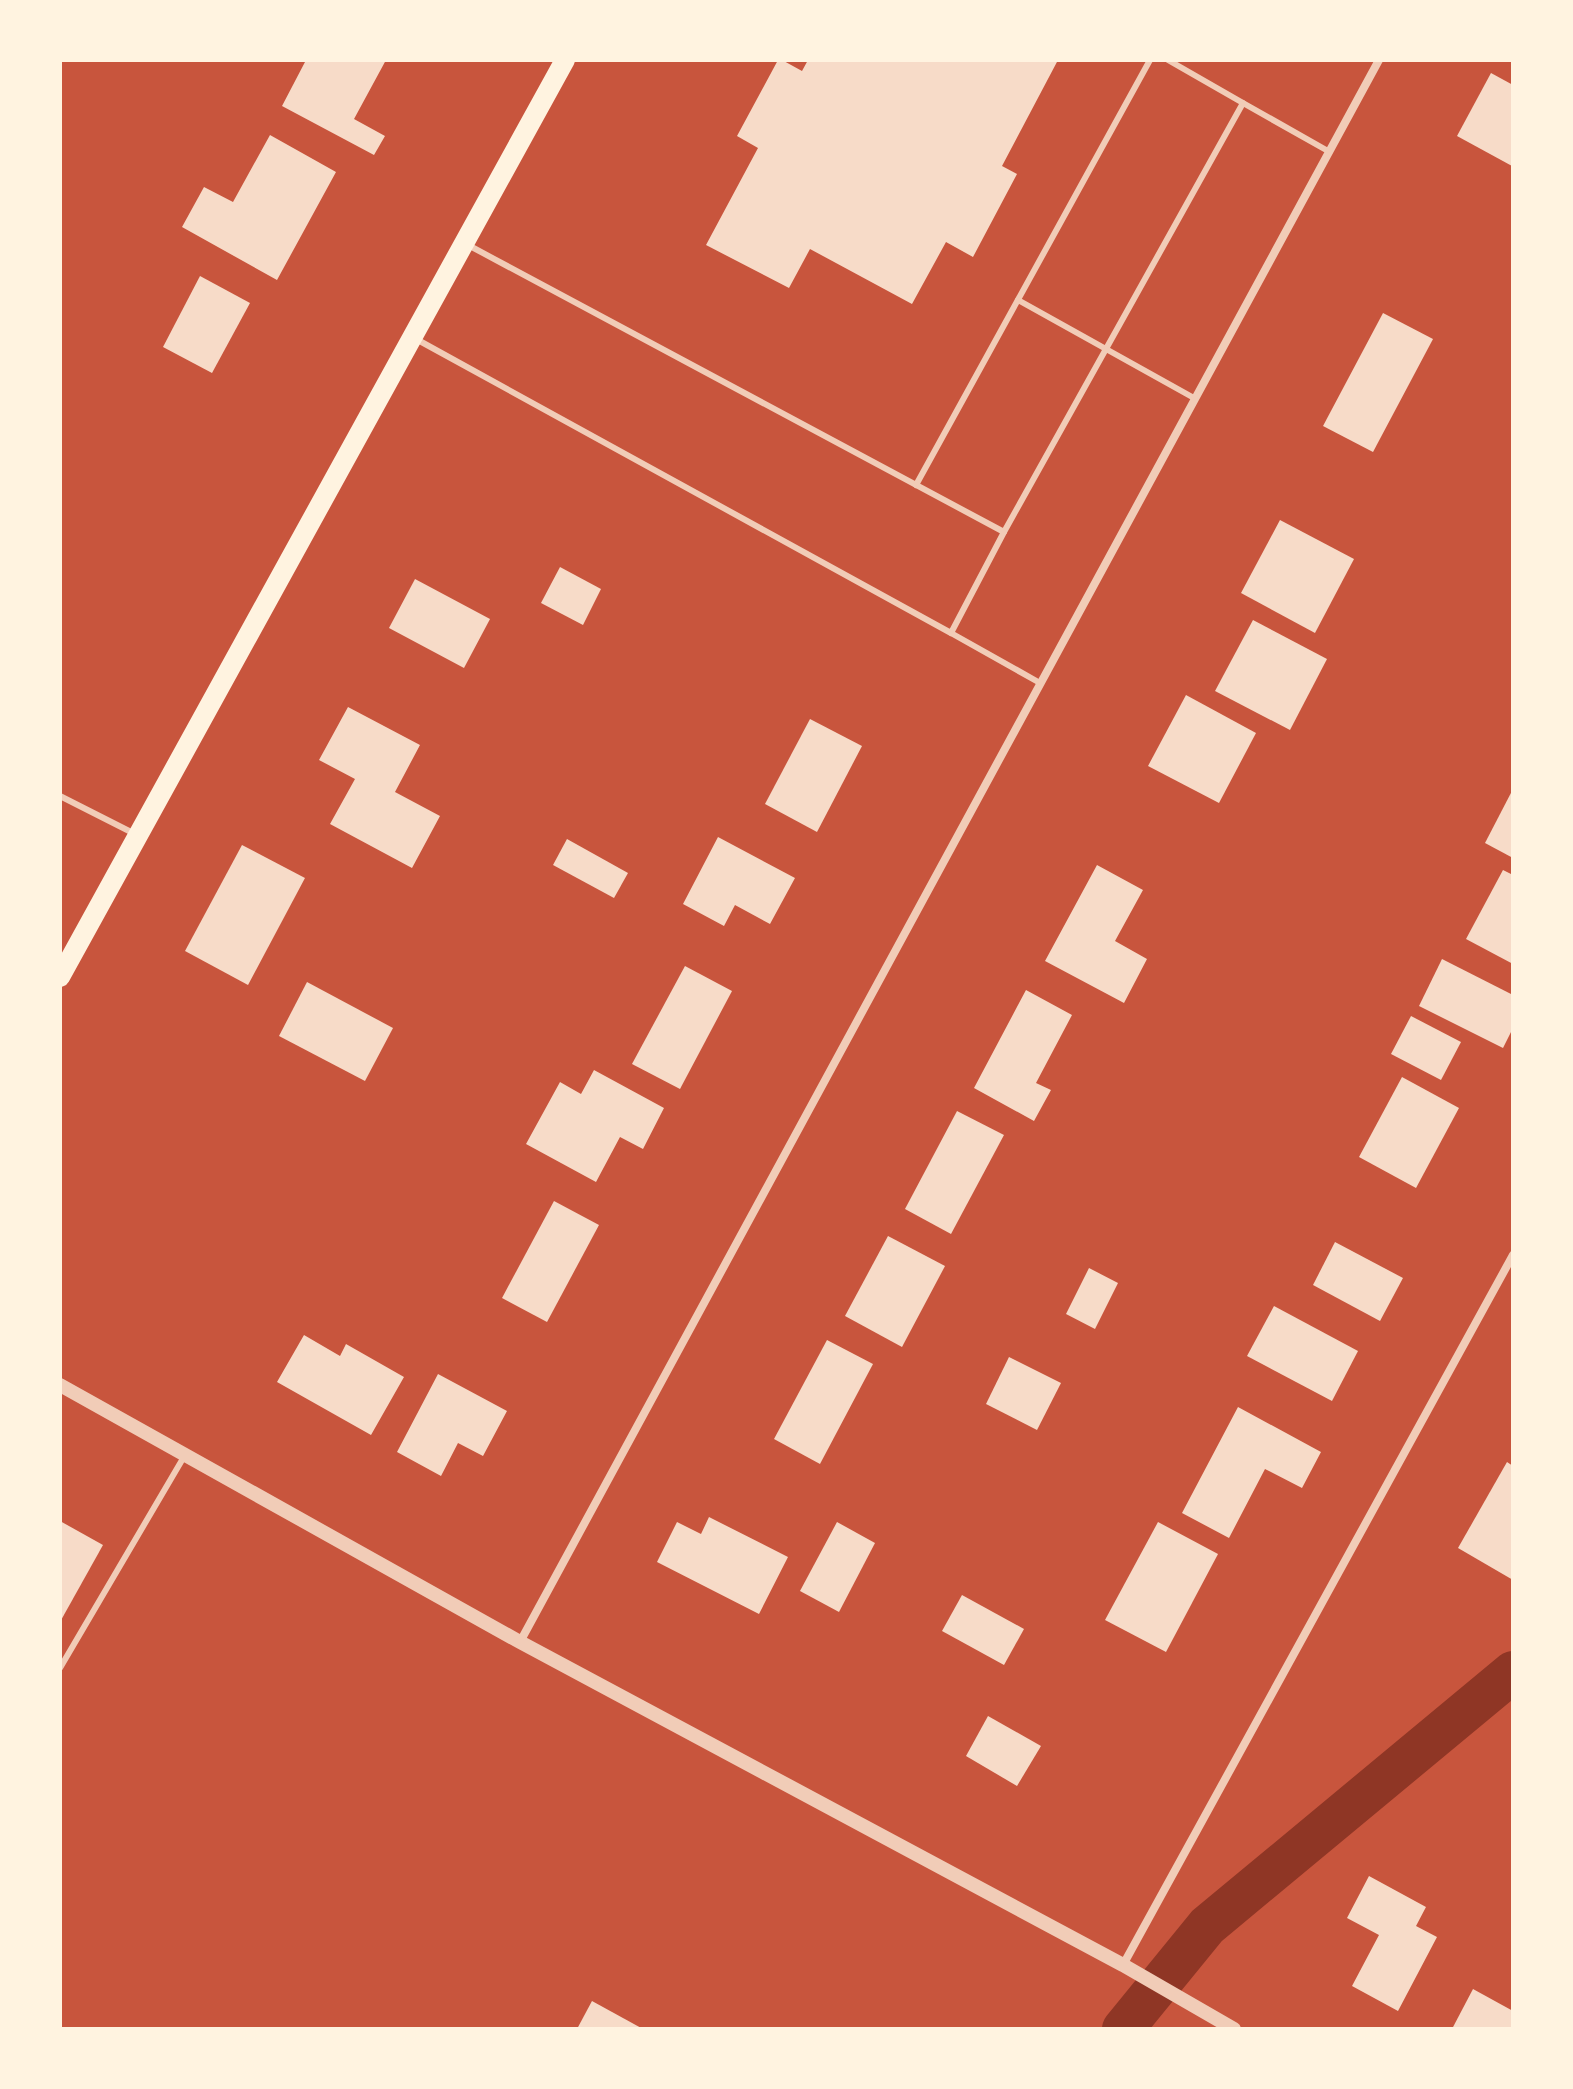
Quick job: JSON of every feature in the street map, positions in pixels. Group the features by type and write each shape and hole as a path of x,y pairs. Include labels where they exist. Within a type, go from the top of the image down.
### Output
{"main road":[{"path":"60,977 565,60"}],"street":[{"path":"520,1642 1379,60"},
{"path":"1123,1965 1513,1255"},
{"path":"60,1385 520,1642 1123,1965 1234,2029"}],"lane":[{"path":"916,485 1150,60"},
{"path":"1168,60 1328,151"},
{"path":"951,633 1243,103"},
{"path":"464,243 1004,532"},
{"path":"1018,300 1194,398"},
{"path":"412,337 1040,683"},
{"path":"60,796 138,836"},
{"path":"60,1668 185,1455"}],"building":[{"path":"301,60 386,60 354,119 385,136 374,155 282,106 305,62"},
{"path":"778,60 802,71 808,60 1058,60 1002,166 1017,174 973,257 946,242 912,304 810,249 789,288 706,245 758,148 737,136"},
{"path":"1491,73 1513,85 1512,166 1457,136"},
{"path":"270,135 336,172 277,280 182,227 204,187 233,202"},
{"path":"200,276 250,303 212,373 163,347"},
{"path":"1383,313 1433,339 1373,452 1323,426"},
{"path":"1280,520 1354,559 1315,633 1241,593"},
{"path":"560,567 601,589 583,625 541,603"},
{"path":"415,579 490,619 464,668 389,628"},
{"path":"1253,620 1327,659 1290,730 1215,691"},
{"path":"1186,695 1256,733 1219,803 1148,766"},
{"path":"348,707 420,745 395,792 440,816 412,868 330,824 355,779 319,760"},
{"path":"810,719 862,746 817,832 765,804"},
{"path":"1513,789 1513,858 1485,843"},
{"path":"718,837 795,878 770,924 735,905 724,926 683,904"},
{"path":"567,839 628,873 614,898 553,865"},
{"path":"242,845 305,878 248,985 185,951"},
{"path":"1097,865 1143,890 1115,941 1147,959 1124,1003 1045,961"},
{"path":"1503,870 1513,875 1513,964 1466,939"},
{"path":"1442,959 1513,995 1513,1028 1503,1048 1419,1006"},
{"path":"685,966 732,991 680,1089 632,1064"},
{"path":"307,982 393,1028 365,1081 279,1036"},
{"path":"1026,990 1072,1015 1036,1083 1051,1090 1034,1121 974,1088"},
{"path":"1411,1016 1461,1042 1441,1080 1391,1054"},
{"path":"594,1070 664,1108 643,1149 620,1137 596,1182 526,1144 560,1082 581,1094"},
{"path":"1402,1077 1459,1108 1416,1188 1359,1157"},
{"path":"957,1111 1004,1135 951,1234 905,1209"},
{"path":"554,1201 599,1225 547,1322 502,1298"},
{"path":"888,1236 945,1266 902,1347 845,1316"},
{"path":"1335,1242 1403,1278 1380,1321 1313,1285"},
{"path":"1089,1268 1118,1283 1095,1329 1066,1314"},
{"path":"1274,1306 1358,1351 1332,1401 1247,1356"},
{"path":"304,1335 340,1356 346,1344 404,1377 371,1435 277,1382"},
{"path":"827,1340 873,1364 820,1464 774,1439"},
{"path":"1009,1357 1061,1383 1037,1430 986,1404"},
{"path":"438,1374 507,1411 483,1456 458,1443 441,1476 397,1452"},
{"path":"1238,1407 1321,1452 1302,1488 1265,1469 1229,1538 1182,1513"},
{"path":"1507,1462 1513,1466 1513,1580 1458,1548"},
{"path":"709,1517 788,1557 759,1614 657,1562 677,1522 701,1534"},
{"path":"60,1521 103,1545 60,1622"},
{"path":"837,1522 875,1543 839,1612 800,1591"},
{"path":"1158,1522 1218,1554 1166,1652 1105,1620"},
{"path":"962,1595 1024,1629 1004,1665 942,1631"},
{"path":"988,1716 1041,1746 1017,1786 966,1756"},
{"path":"1369,1876 1426,1907 1416,1926 1437,1937 1398,2011 1352,1986 1379,1935 1347,1918"},
{"path":"1473,1989 1513,2011 1513,2029 1452,2029"},
{"path":"592,2001 643,2029 577,2029"}],"waterway":[{"path":"1123,2029 1207,1926 1513,1672"}]}
